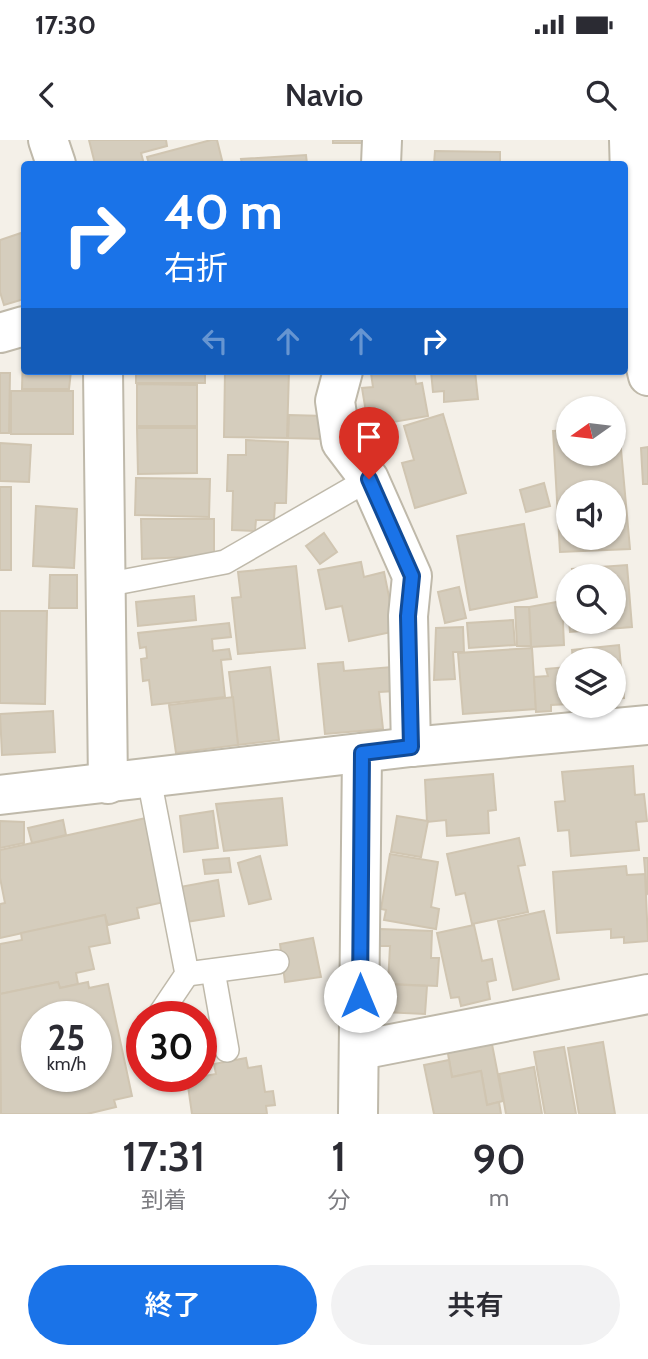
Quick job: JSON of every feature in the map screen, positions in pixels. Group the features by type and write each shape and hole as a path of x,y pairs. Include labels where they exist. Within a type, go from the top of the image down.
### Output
{"street":[{"path":"48,140 55,161"},
{"path":"381,161 382,140"},
{"path":"629,140 635,315 648,376"},
{"path":"0,333 21,327"},
{"path":"103,375 108,784"},
{"path":"342,375 335,401 341,442 369,479 412,576 408,616 411,747"},
{"path":"0,795 411,747 648,724"},
{"path":"358,1114 362,753"},
{"path":"360,1050 648,993"}],"lane":[{"path":"105,585 225,562 369,479"},
{"path":"149,779 187,974 169,1001"},
{"path":"187,974 276,962"},
{"path":"213,971 227,1050"}],"building":[{"path":"89,140 166,140 167,146 141,153 143,161 94,161"},
{"path":"217,140 222,161 148,161 147,157"},
{"path":"333,140 365,140 365,143 333,143"},
{"path":"435,151 500,152 500,161 434,161"},
{"path":"306,155 307,161 241,161"},
{"path":"21,233 21,300 4,305 0,292 0,240"},
{"path":"0,373 10,373 9,433 0,433"},
{"path":"22,375 71,375 69,389 22,389"},
{"path":"136,375 205,375 205,383 136,383"},
{"path":"225,375 289,375 287,438 224,437"},
{"path":"371,375 415,375 416,384 422,383 428,416 387,423 387,428 369,431 362,388 373,387"},
{"path":"431,375 475,375 478,399 444,402 444,391 433,392"},
{"path":"137,384 197,385 197,426 137,426"},
{"path":"11,391 73,391 73,434 11,434"},
{"path":"443,414 466,493 415,508 402,463 414,460 404,426"},
{"path":"289,415 325,416 325,439 288,438"},
{"path":"137,428 197,428 197,473 138,474"},
{"path":"553,431 556,431 556,466 623,466 624,480 556,480 556,483"},
{"path":"246,440 288,442 286,503 275,503 274,520 256,520 255,531 232,530 233,491 227,491 228,455 246,455"},
{"path":"0,443 31,445 29,482 0,481"},
{"path":"648,447 648,484 643,484 641,448"},
{"path":"136,478 210,479 209,517 135,515"},
{"path":"544,483 550,506 526,512 520,490"},
{"path":"0,487 11,487 11,570 0,570"},
{"path":"626,505 630,549 626,549"},
{"path":"36,506 77,509 74,568 33,566"},
{"path":"141,519 214,519 214,553 142,559"},
{"path":"524,524 537,597 470,610 457,536"},
{"path":"324,533 337,552 320,564 306,546"},
{"path":"560,550 607,550 560,552"},
{"path":"361,562 364,577 384,572 396,631 349,641 342,606 326,609 318,570"},
{"path":"626,565 632,627 626,627"},
{"path":"296,566 305,648 238,654 232,598 241,597 238,572"},
{"path":"50,575 77,575 77,608 49,608"},
{"path":"459,587 466,618 445,623 438,592"},
{"path":"194,596 196,620 138,626 136,602"},
{"path":"556,602 556,634 564,634 564,645 531,647 529,607"},
{"path":"515,607 529,607 531,646 517,646"},
{"path":"0,611 47,611 45,704 0,703"},
{"path":"513,620 515,645 469,648 467,623"},
{"path":"229,623 231,637 212,639 213,651 229,649 231,659 221,660 225,697 152,705 149,680 143,681 141,659 147,658 146,647 140,648 138,633"},
{"path":"463,627 464,652 453,652 455,679 434,680 436,628"},
{"path":"619,645 619,648 591,648"},
{"path":"532,648 536,709 463,714 458,653"},
{"path":"343,662 344,671 392,667 395,691 379,692 383,729 325,734 318,664"},
{"path":"270,667 279,740 238,745 229,672"},
{"path":"556,668 556,705 551,705 551,711 536,712 534,677 548,676 546,669"},
{"path":"233,697 238,745 176,753 169,705"},
{"path":"53,711 55,752 2,755 0,714"},
{"path":"633,766 635,795 644,794 647,821 636,822 639,850 571,856 569,830 558,831 555,802 565,801 562,772"},
{"path":"493,774 496,810 488,811 489,833 447,836 446,820 427,822 425,780"},
{"path":"282,798 287,845 224,851 216,804"},
{"path":"213,811 218,848 184,852 180,816"},
{"path":"397,816 428,821 421,857 391,852"},
{"path":"146,818 164,902 137,908 139,918 108,925 105,915 0,938 0,904 5,903 0,878 0,850"},
{"path":"63,820 66,835 32,843 28,828"},
{"path":"0,821 24,822 24,843 0,848"},
{"path":"519,838 525,865 518,866 528,912 472,924 465,893 456,895 447,854"},
{"path":"390,854 438,862 431,907 439,909 436,929 384,920 386,910 381,909"},
{"path":"260,856 271,899 249,904 238,863"},
{"path":"229,858 231,872 205,874 203,860"},
{"path":"644,858 648,858 647,894"},
{"path":"626,866 627,875 645,874 648,941 624,943 624,937 611,938 611,929 557,933 553,872"},
{"path":"218,880 224,916 186,922 180,887"},
{"path":"544,911 559,979 513,990 498,921"},
{"path":"105,915 110,943 89,947 94,969 76,973 78,984 60,988 58,982 0,994 0,944 22,940 21,933"},
{"path":"474,925 482,961 492,959 496,980 487,982 490,999 461,1006 459,997 451,998 437,933"},
{"path":"380,929 432,931 431,958 439,958 437,986 388,984 390,946 380,946"},
{"path":"313,938 321,977 285,982 280,944"},
{"path":"58,982 60,988 88,982 89,988 108,984 112,1001 21,1001 21,1092 112,1092 112,1003 126,1068 126,1092 131,1092 132,1096 114,1100 116,1107 87,1114 1,1114 0,994"},
{"path":"385,984 427,986 425,1014 383,1012"},
{"path":"491,1039 503,1101 487,1105 481,1071 452,1077 447,1048"},
{"path":"603,1042 615,1114 579,1114 568,1048"},
{"path":"564,1047 576,1114 545,1114 534,1052"},
{"path":"246,1058 248,1068 261,1066 265,1092 273,1091 275,1105 266,1106 267,1114 192,1114 189,1092 217,1092 217,1063"},
{"path":"449,1060 452,1077 481,1071 487,1105 499,1102 501,1114 434,1114 424,1065"},
{"path":"534,1067 542,1114 506,1114 499,1074"}],"route":[{"path":"360,996 362,753 411,747 408,616 412,576 369,479"}]}
